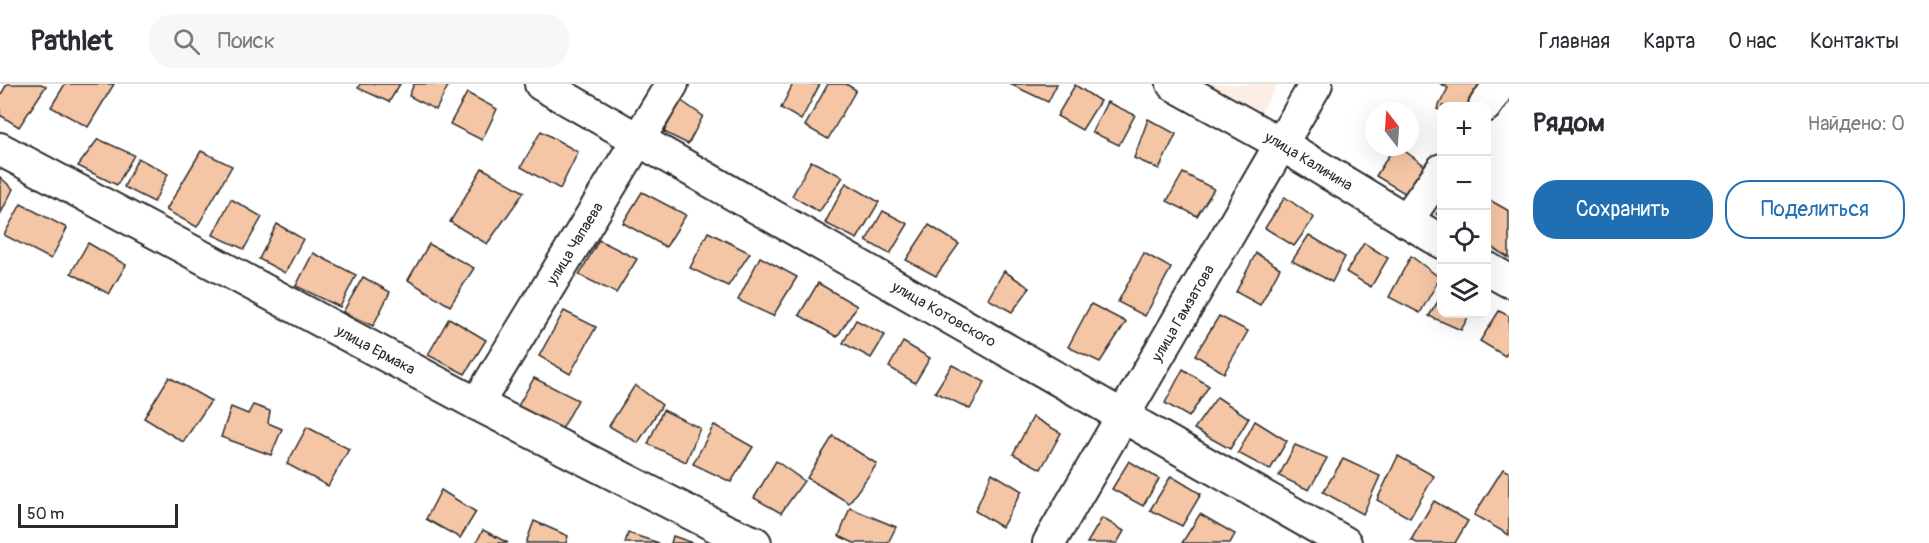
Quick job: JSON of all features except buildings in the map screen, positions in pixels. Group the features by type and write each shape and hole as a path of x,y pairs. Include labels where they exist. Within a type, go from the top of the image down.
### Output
{"street":[{"name":"улица Котовского","path":"541,84 1345,543"},
{"name":"улица Чапаева","path":"477,405 672,84"},
{"name":"улица Калинина","path":"1173,84 1281,144 1437,239"},
{"name":"улица Гамзатова","path":"1049,543 1316,84"},
{"path":"1488,102 1500,84"},
{"name":"улица Ермака","path":"0,149 477,405 728,532 755,543"},
{"path":"1406,221 1437,177"},
{"path":"1491,271 1509,282"}],"shaded area":[{"path":"1208,84 1278,84 1260,114"}]}
